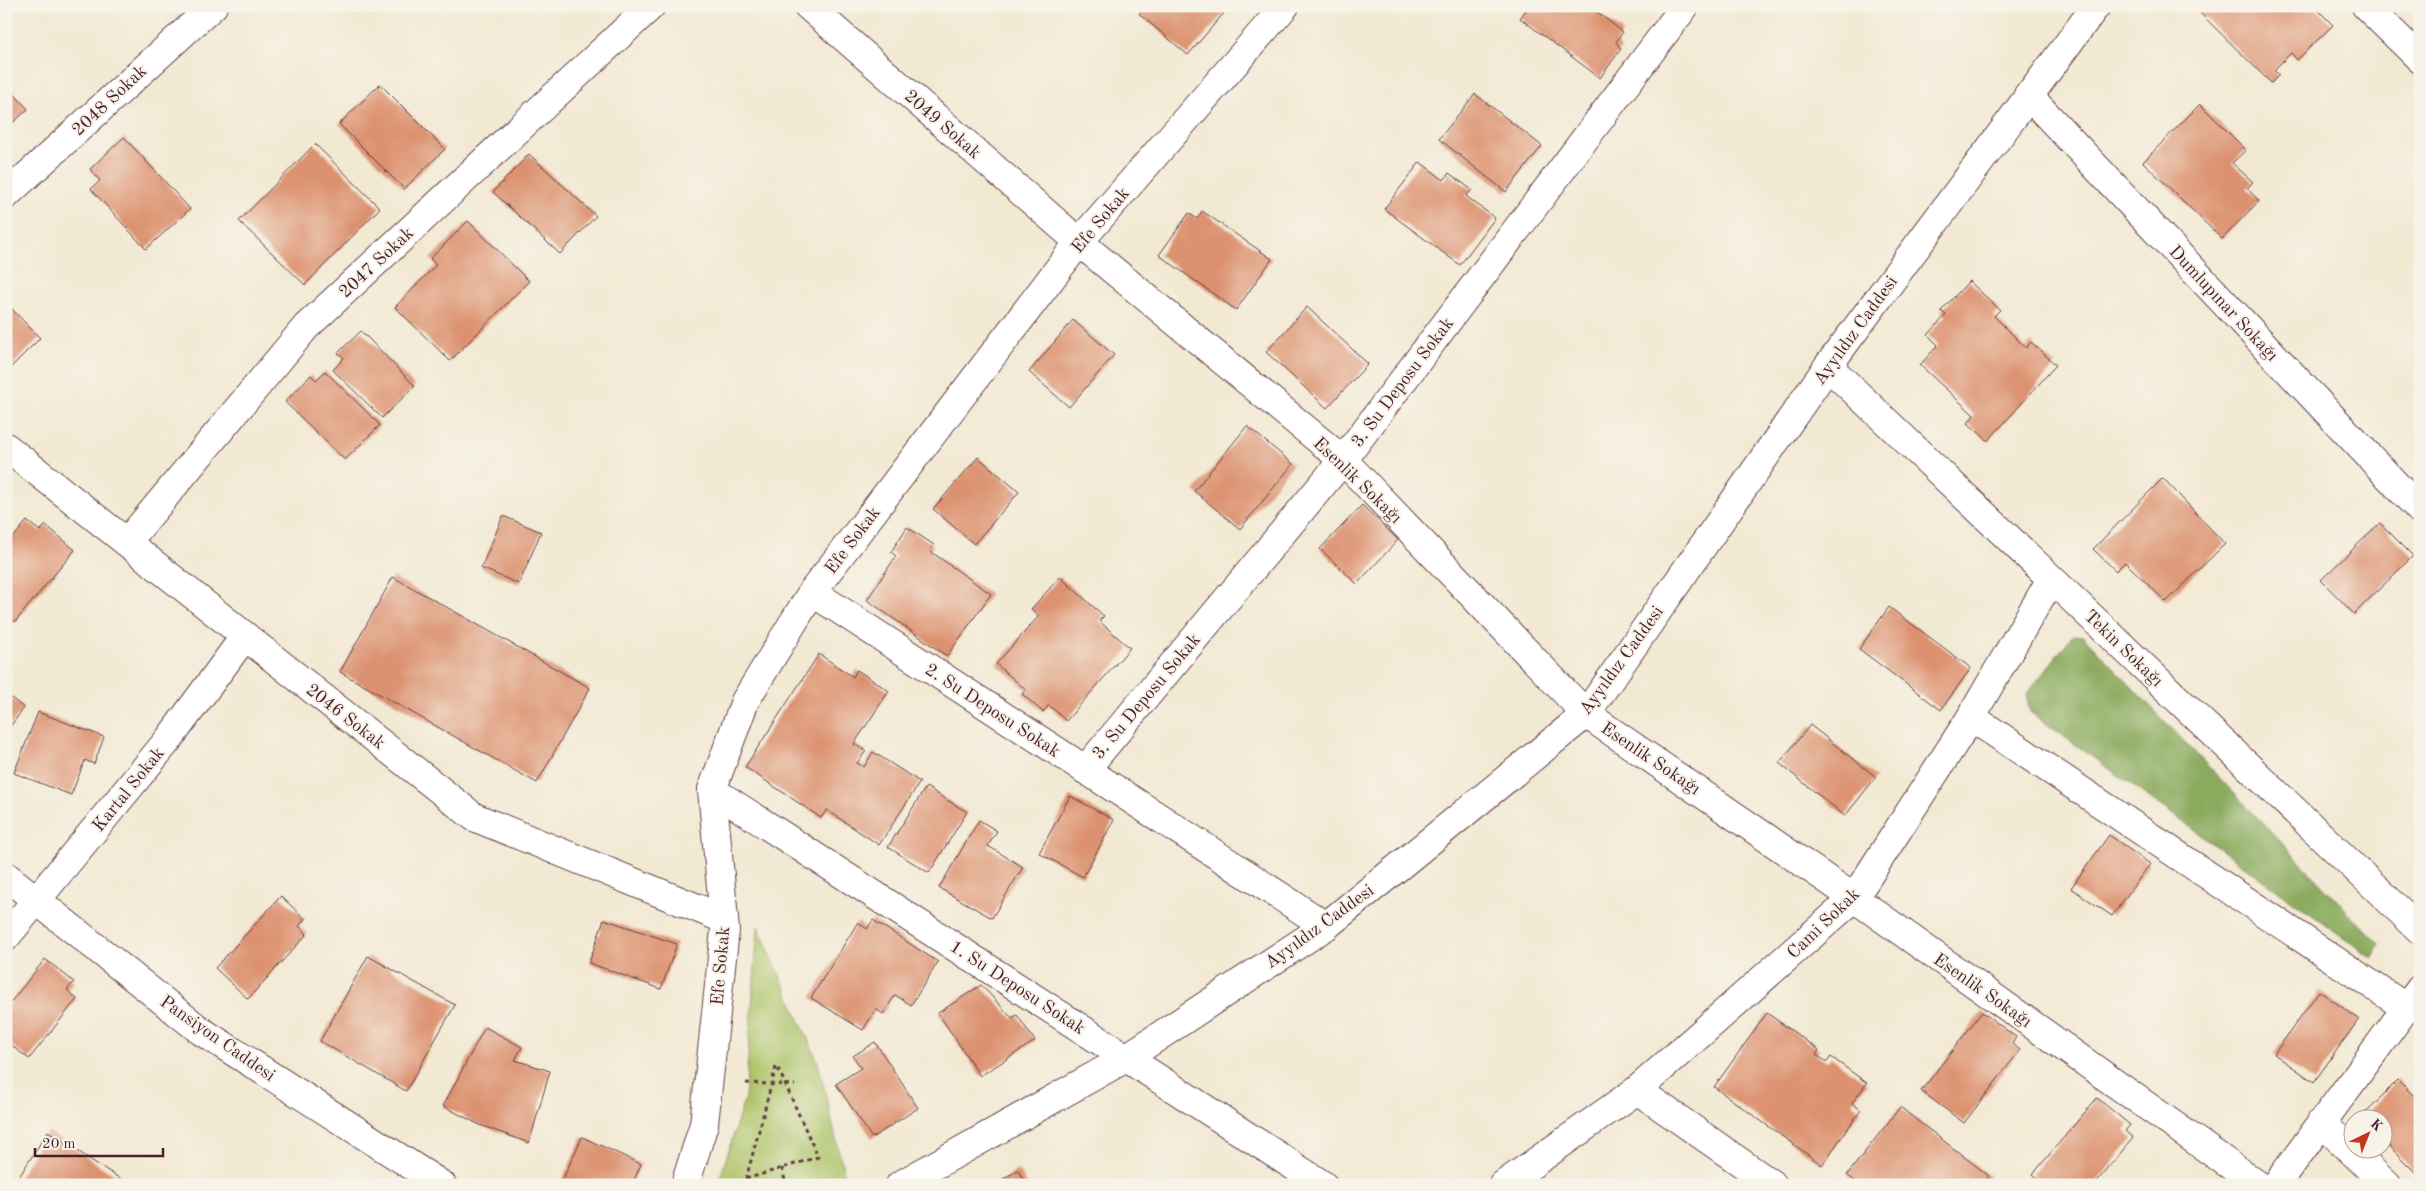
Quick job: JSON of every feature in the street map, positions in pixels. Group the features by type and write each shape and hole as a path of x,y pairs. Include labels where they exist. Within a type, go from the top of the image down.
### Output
{"street":[{"name":"2048 Sokak","path":"6,195 213,6"},
{"name":"2047 Sokak","path":"127,542 306,327 652,6"},
{"name":"2049 Sokak","path":"808,6 1079,242"},
{"name":"Efe Sokak","path":"685,1185 704,1124 726,930 712,790 745,701 812,592 1079,242 1285,6"},
{"name":"3. Su Deposu Sokak","path":"1085,770 1343,460 1685,6"},
{"name":"Ayyıldız Caddesi","path":"900,1185 1126,1058 1326,926 1586,714 1828,366 2096,6"},
{"path":"2366,6 2420,59"},
{"name":"Dumlupınar Sokağı","path":"2028,95 2420,510"},
{"name":"Esenlik Sokağı","path":"1079,242 1343,460 1586,714 1854,898 2258,1185"},
{"name":"Tekin Sokağı","path":"1828,366 2420,930"},
{"name":"2046 Sokak","path":"6,447 474,817 724,919"},
{"name":"Cami Sokak","path":"1503,1185 1637,1090 1854,898 1971,717 2051,579"},
{"name":"2. Su Deposu Sokak","path":"812,592 1326,926"},
{"name":"Kartal Sokak","path":"6,937 169,739 245,636"},
{"path":"1971,717 2413,998 2276,1185"},
{"name":"1. Su Deposu Sokak","path":"712,790 1323,1185"},
{"name":"Pansiyon Caddesi","path":"6,876 201,1031 442,1185"},
{"path":"1637,1090 1772,1185"},
{"path":"2321,1122 2387,1185"}],"path":[{"path":"776,1066 786,1085 818,1157 746,1179 776,1066"},
{"path":"746,1083 795,1084"},
{"path":"782,1168 786,1185"}],"green space":[{"path":"2073,635 2083,636 2379,944 2372,958 2030,712 2026,695"},
{"path":"758,926 818,1062 846,1182 831,1185 718,1185 745,1097"}],"building":[{"path":"1143,6 1217,6 1224,13 1188,55 1139,14"},
{"path":"1529,6 1536,6 1542,11 1546,6 1589,6 1623,32 1616,42 1621,49 1600,78 1520,18"},
{"path":"2193,6 2314,6 2333,25 2297,60 2291,53 2274,70 2279,75 2271,83"},
{"path":"380,84 445,149 404,189 339,124"},
{"path":"6,85 28,109 6,129"},
{"path":"1475,94 1542,146 1506,192 1439,139"},
{"path":"2200,104 2246,150 2232,163 2253,182 2247,188 2259,201 2222,239 2143,162"},
{"path":"124,137 190,209 146,249 91,189 100,181 90,169"},
{"path":"315,144 380,208 305,285 239,221"},
{"path":"529,154 596,216 560,254 493,192"},
{"path":"1420,162 1444,180 1449,173 1472,190 1466,196 1495,218 1460,265 1384,209"},
{"path":"1202,211 1272,259 1236,310 1159,255 1189,213 1197,219"},
{"path":"468,221 529,281 450,361 395,307 436,265 430,259"},
{"path":"1969,281 2000,310 1994,316 2026,348 2031,342 2056,365 1988,441 1968,423 1974,415 1920,365 1938,345 1928,335 1946,315 1941,311"},
{"path":"6,303 40,338 6,372"},
{"path":"1307,307 1368,364 1327,408 1266,352"},
{"path":"1073,320 1114,355 1069,407 1029,372"},
{"path":"361,331 415,386 382,418 333,370 344,358 338,353"},
{"path":"325,371 380,425 345,460 285,402 311,375 316,380"},
{"path":"1247,426 1293,464 1240,529 1194,491"},
{"path":"978,457 1019,492 974,544 933,509"},
{"path":"2163,478 2225,544 2166,602 2125,562 2116,571 2093,549"},
{"path":"1362,505 1398,540 1357,584 1320,549"},
{"path":"503,516 541,532 519,584 481,568"},
{"path":"27,521 40,531 46,525 75,550 15,622 6,615 6,546"},
{"path":"2380,523 2413,556 2354,614 2321,580"},
{"path":"907,527 934,545 930,551 991,594 947,656 867,600 896,556 891,552"},
{"path":"393,577 590,688 537,783 340,672"},
{"path":"1060,577 1104,616 1099,621 1130,648 1066,721 1049,705 1043,712 1022,694 1026,690 996,664 1039,616 1031,609"},
{"path":"1889,607 1971,668 1941,710 1859,649"},
{"path":"819,654 853,677 857,670 889,691 854,744 866,751 857,763 864,767 873,752 920,782 879,845 827,810 821,818 745,767"},
{"path":"6,694 24,708 6,732"},
{"path":"38,712 104,737 94,764 85,760 71,795 14,773"},
{"path":"1810,725 1876,777 1845,816 1779,763"},
{"path":"926,787 967,812 929,873 888,847"},
{"path":"1070,796 1114,820 1083,877 1039,853"},
{"path":"979,820 997,831 988,846 1023,867 992,918 939,888"},
{"path":"2109,835 2150,864 2112,916 2071,888"},
{"path":"281,896 305,919 299,926 307,934 248,999 215,968"},
{"path":"604,919 677,944 661,989 589,963"},
{"path":"873,920 938,962 911,1005 895,995 883,1014 876,1009 863,1030 811,998 858,922 867,929"},
{"path":"368,956 455,1005 406,1091 320,1041"},
{"path":"45,959 74,982 67,990 77,999 29,1059 6,1041 6,1008"},
{"path":"981,985 1012,1018 1017,1015 1035,1041 980,1076 938,1013"},
{"path":"2319,991 2359,1019 2314,1082 2274,1054"},
{"path":"1982,1012 2016,1037 2012,1044 2020,1050 1964,1123 1921,1091"},
{"path":"1767,1013 1819,1050 1816,1055 1827,1062 1831,1057 1867,1083 1852,1103 1861,1110 1822,1165 1714,1087"},
{"path":"485,1027 522,1047 515,1060 550,1071 529,1143 480,1125 443,1106"},
{"path":"875,1042 918,1108 872,1138 836,1084 861,1068 853,1056"},
{"path":"2398,1080 2420,1102 2420,1177 2394,1151 2394,1108 2370,1108"},
{"path":"2097,1098 2130,1125 2125,1131 2133,1138 2094,1185 2045,1185 2033,1174"},
{"path":"1900,1107 1989,1176 1982,1185 1860,1185 1847,1175"},
{"path":"48,1131 91,1160 130,1185 14,1185"},
{"path":"582,1137 641,1164 632,1185 560,1185"},
{"path":"1018,1170 1027,1185 993,1185"}]}
